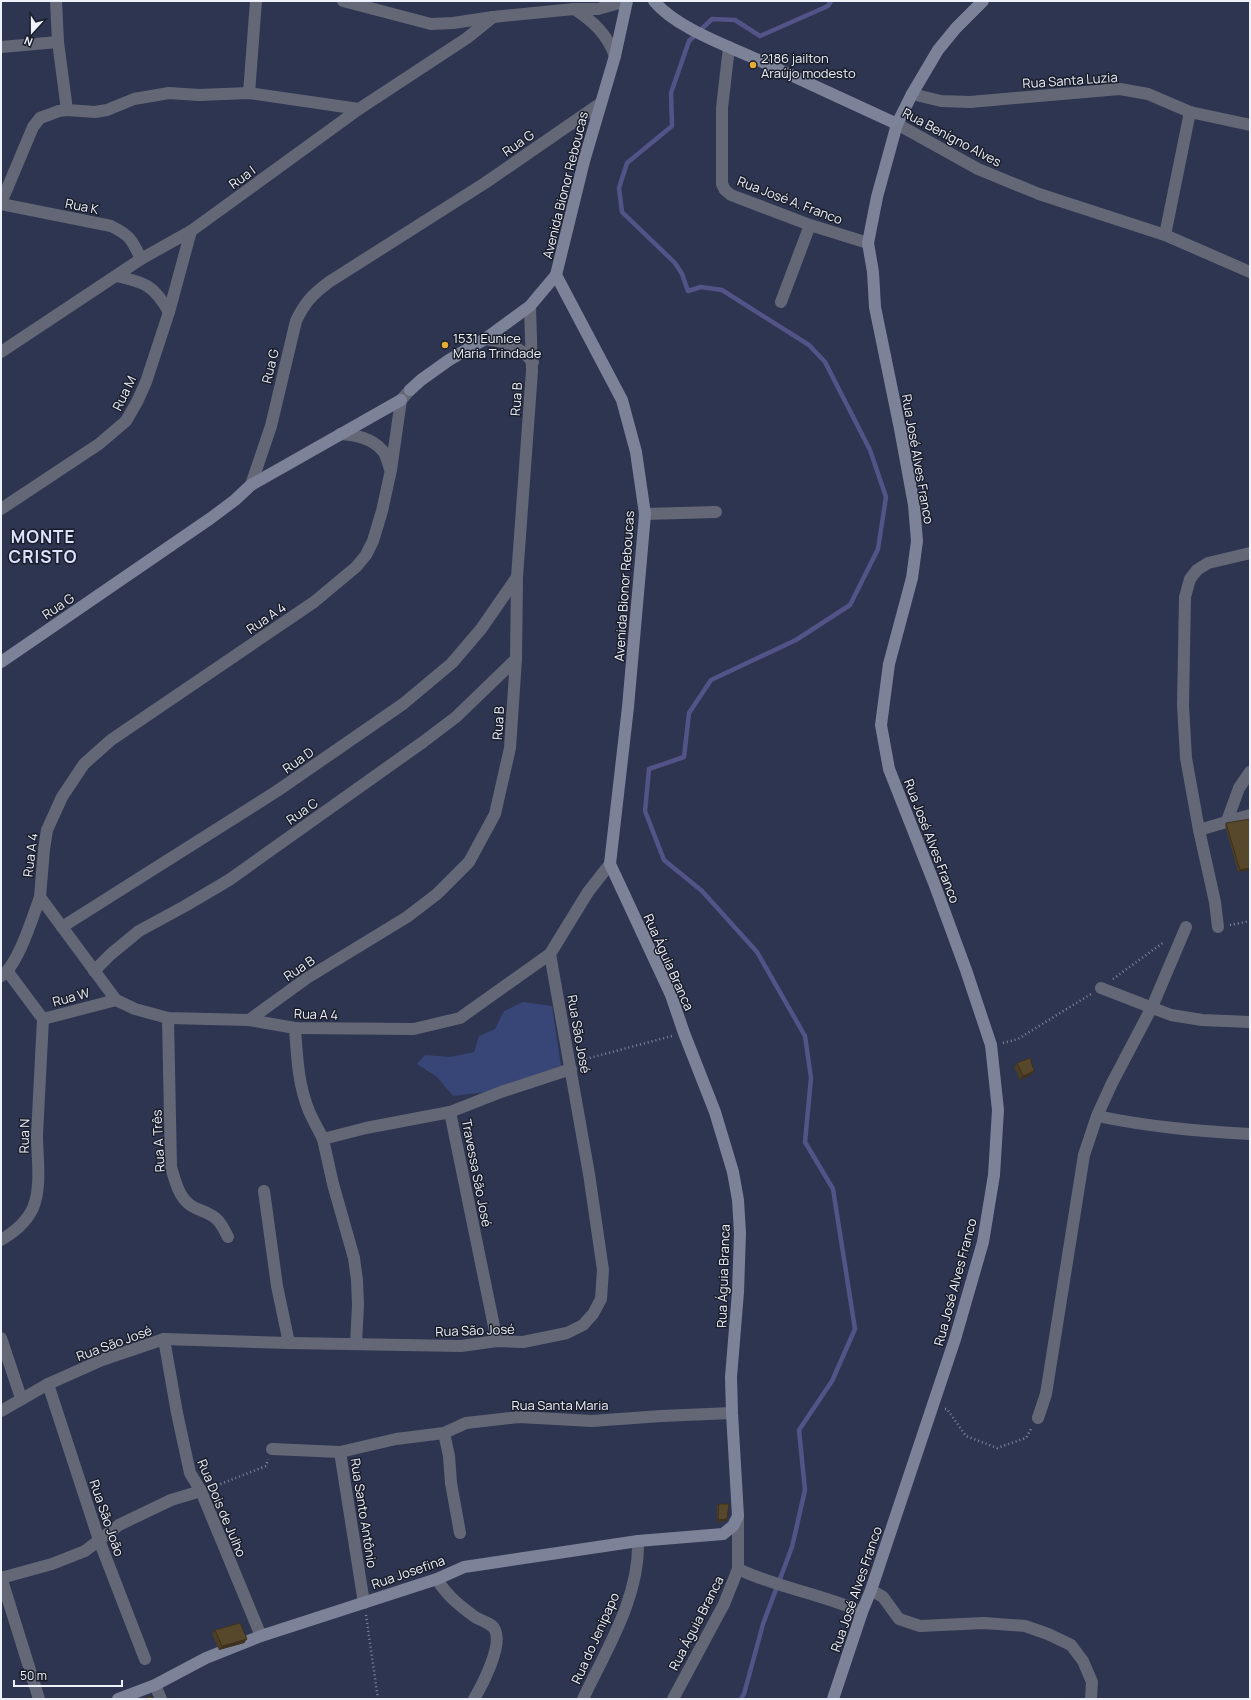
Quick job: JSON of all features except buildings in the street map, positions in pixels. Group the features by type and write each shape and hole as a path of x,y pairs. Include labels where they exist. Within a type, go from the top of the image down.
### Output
{"main road":[{"name":"Avenida Bionor Reboucas","path":"610,864 628,707 645,514 636,452 622,400 556,275 584,161 600,103 616,56 626,1"},
{"name":"Rua Benígno Alves","path":"654,1 666,13 729,47 897,124"},
{"name":"Rua José Alves Franco","path":"833,1699 862,1612 872,1590 955,1339 982,1242 994,1175 998,1110 991,1046 966,970 934,883 889,769 881,725 888,664 912,578 917,540 913,497 874,307 873,272 868,243 877,197 897,124 912,94 943,45 956,28 983,1"},
{"path":"410,390 421,380 449,360 485,339 530,306 556,275"},
{"path":"251,485 401,400"},
{"name":"Rua G","path":"1,662 211,518 235,500 251,485"},
{"name":"Rua Águia Branca","path":"610,864 671,995 715,1112 733,1172 738,1200 740,1233 738,1292 731,1377 738,1516"},
{"name":"Rua Josefina","path":"118,1699 155,1685 206,1658 261,1636 364,1603 464,1567 638,1541 723,1534 733,1526 738,1516"}],"street":[{"path":"56,1 58,42 67,110"},
{"path":"248,94 256,1"},
{"path":"343,1 431,24 453,23 493,17 574,9 598,9 626,1"},
{"path":"574,9 589,18 603,32 616,56"},
{"name":"Rua I","path":"1,352 141,259 191,231 359,109 468,38 493,17"},
{"path":"1,47 58,42"},
{"name":"Rua José A. Franco","path":"729,47 722,108 722,184 725,190 731,195 810,225 868,243"},
{"name":"Rua Santa Luzia","path":"912,94 940,101 970,102 1070,92 1120,89 1148,94 1190,112 1250,125"},
{"path":"1,204 33,127 40,118 50,114 67,110 95,112 107,110 134,99 169,93 199,95 248,94 359,109"},
{"name":"Rua G","path":"251,485 271,426 296,321 303,307 313,294 329,282 485,183 600,103"},
{"path":"1165,235 1190,112"},
{"name":"Rua Benígno Alves","path":"897,124 985,172 1039,194 1165,235 1250,272"},
{"name":"Rua K","path":"1,204 111,226 126,233 141,259"},
{"path":"781,302 810,225"},
{"name":"Rua M","path":"1,509 99,444 126,421 146,382 169,312 191,231"},
{"path":"116,276 138,281 150,287 160,296 169,312"},
{"name":"Rua B","path":"249,1020 307,978 407,916 437,894 469,862 495,814 510,748 516,659 516,578 533,362 530,306"},
{"path":"485,339 513,345 526,354 533,362"},
{"path":"401,400 410,390"},
{"name":"Rua A 4","path":"401,400 391,470 382,511 373,541 366,555 356,567 314,602 111,740 84,764 62,797 47,830 40,897 116,1000 135,1009 168,1018 249,1020 295,1028 414,1029 460,1018 510,984 550,954"},
{"path":"340,434 356,435 371,441 384,452 391,470"},
{"path":"645,514 716,512"},
{"path":"1218,927 1186,758 1183,704 1185,597 1190,579 1197,570 1208,564 1250,553"},
{"name":"Rua D","path":"62,927 277,791 403,704 452,663 481,629 516,578"},
{"name":"Rua C","path":"94,971 111,954 139,931 186,906 229,880 423,742 456,717 516,659"},
{"path":"1227,821 1239,788 1250,772"},
{"path":"1199,830 1250,815"},
{"path":"550,954 592,885 610,864"},
{"path":"4,974 27,934 40,897"},
{"path":"1038,1418 1046,1394 1084,1155 1097,1116 1129,1049 1152,1007 1186,927"},
{"name":"Rua São José","path":"1,1411 21,1398 48,1384 102,1360 164,1339 289,1344 461,1346 497,1341 523,1342 567,1333 583,1325 601,1299 603,1270 550,954"},
{"name":"Rua W","path":"4,974 43,1019 116,1000"},
{"path":"1101,988 1172,1015 1202,1020 1250,1022"},
{"name":"Rua A Três","path":"168,1018 171,1167 182,1197 194,1208 215,1217 228,1237"},
{"name":"Rua N","path":"1,1240 20,1227 32,1210 34,1204 37,1171 37,1137 43,1019"},
{"path":"295,1028 297,1061 302,1090 309,1111 323,1139 333,1184 354,1258 358,1305 356,1344"},
{"name":"Travessa São José","path":"497,1341 450,1112 570,1066"},
{"path":"323,1139 366,1128 450,1112"},
{"path":"1097,1116 1136,1124 1178,1130 1250,1134"},
{"path":"264,1191 277,1286 289,1344"},
{"path":"1,1338 21,1398"},
{"name":"Rua Dois de Julho","path":"164,1339 177,1413 190,1473 201,1491 261,1636"},
{"name":"Rua São João","path":"48,1384 99,1540 145,1659"},
{"name":"Rua Santa Maria","path":"272,1449 340,1452 396,1439 444,1433 466,1423 519,1417 592,1421 732,1413"},
{"path":"444,1433 449,1456 451,1483 460,1533"},
{"name":"Rua Santo Antônio","path":"340,1452 364,1603"},
{"path":"39,1699 5,1605 1,1577 52,1564 85,1551 119,1525 142,1513 172,1500 201,1491"},
{"name":"Rua Águia Branca","path":"673,1699 724,1604 738,1569 738,1516"},
{"name":"Rua do Jenipapo","path":"583,1699 622,1617 630,1593 638,1558 638,1541"},
{"path":"738,1569 778,1586 824,1598 862,1612"},
{"path":"436,1578 443,1590 452,1599 477,1618 490,1624 496,1630 496,1644 491,1664 474,1699"},
{"path":"872,1590 883,1597 899,1619 920,1626 984,1623 1025,1626 1065,1642 1070,1645 1083,1661 1092,1682 1091,1699"},
{"path":"155,1685 160,1699"}],"path":[{"path":"1218,927 1250,921"},
{"path":"991,1046 1018,1039 1101,988 1168,940"},
{"path":"570,1066 684,1032"},
{"path":"933,1406 947,1409 966,1436 997,1448 1026,1438 1038,1418"},
{"path":"213,1487 266,1466 272,1449"},
{"path":"364,1603 378,1699"}],"shaded area":[{"path":"523,1002 552,1006 561,1066 486,1092 453,1096 437,1077 417,1064 425,1055 450,1057 474,1052 479,1036 495,1029 504,1011"}],"waterway":[{"path":"741,1699 744,1694 763,1624 792,1547 805,1490 799,1430 832,1381 855,1329 833,1189 805,1142 811,1078 805,1036 757,952 702,891 664,860 645,811 649,769 684,757 689,713 711,680 796,640 850,605 878,549 886,497 870,450 825,362 809,345 722,290 701,287 688,291 682,274 675,263 622,212 619,188 627,163 672,126 671,93 689,41 712,19 735,20 760,36 828,6 831,1"}],"place":[{"name":"2186 jailton Araújo modesto","path":"753,65"},
{"name":"1531 Eunice Maria Trindade","path":"445,345"}],"district":[{"name":"MONTE CRISTO","path":"43,547"}]}
